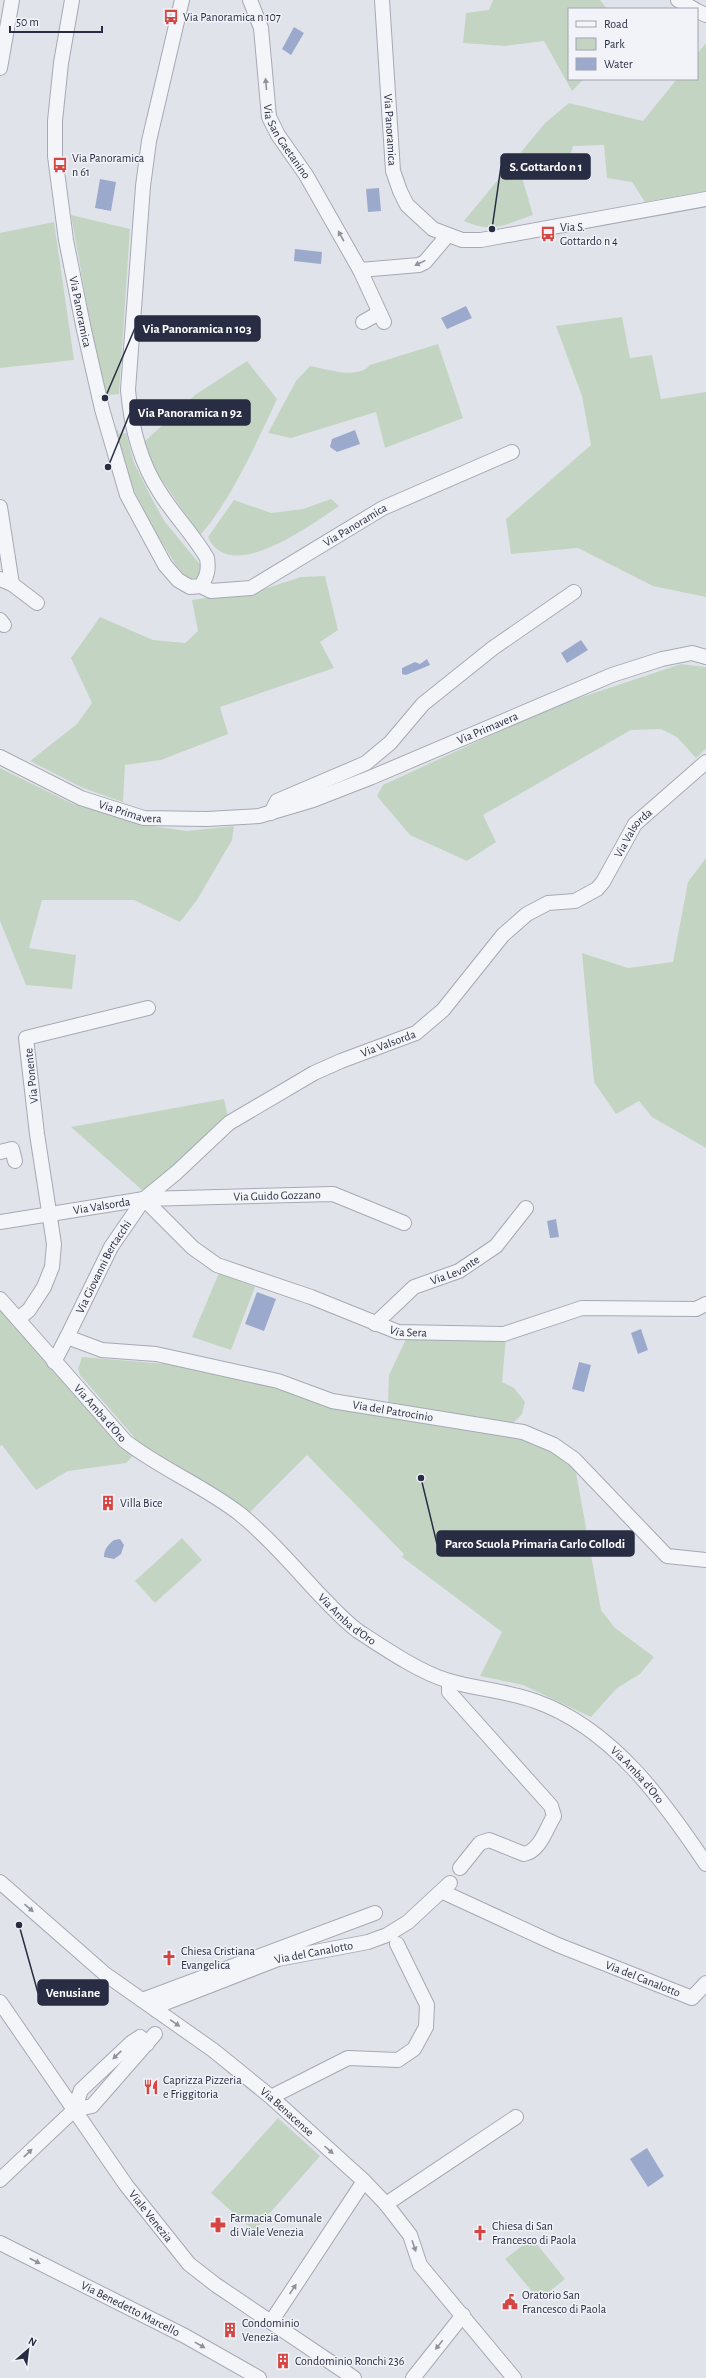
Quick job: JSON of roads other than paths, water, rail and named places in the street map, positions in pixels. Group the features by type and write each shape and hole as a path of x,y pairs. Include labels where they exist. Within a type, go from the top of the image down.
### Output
{"street":[{"path":"0,68 12,0"},
{"name":"Via Panoramica","path":"72,0 55,121 55,156 66,240 85,336 102,409 127,495 165,566 178,580 190,587 201,586 211,591 251,588 383,508 512,452"},
{"path":"182,0 148,149 143,186 128,390 130,416 137,444 148,470 159,491 207,558 209,567 207,577 201,586"},
{"name":"Via Panoramica","path":"382,0 393,171 407,205 433,229 447,236 462,240 481,240 706,198"},
{"path":"678,0 692,8"},
{"name":"Via San Gaetanino","path":"251,1 261,28 269,117 278,135 306,175 360,270 382,318 363,322"},
{"path":"360,270 419,265 425,262 447,236"},
{"path":"0,507 6,582 37,603"},
{"path":"271,813 277,801 366,763 390,743 423,704 493,648 574,592"},
{"name":"Via Primavera","path":"0,757 81,798 144,818 207,819 271,813 313,800 372,777 612,675 662,659 692,653 706,656"},
{"name":"Via Valsorda","path":"0,1222 144,1199 177,1172 229,1123 314,1074 342,1061 416,1033 443,1010 503,935 527,914 548,903 575,901 597,889 603,882 634,824 706,762"},
{"name":"Via Ponente","path":"49,1214 37,1134 26,1038 148,1008"},
{"path":"0,1152 12,1149 14,1162"},
{"name":"Via Guido Gozzano","path":"144,1199 333,1194 404,1223"},
{"name":"Via Sera","path":"144,1199 193,1248 217,1265 311,1297 398,1332 504,1334 582,1308 696,1309 706,1304"},
{"name":"Via Giovanni Bertacchi","path":"67,1337 111,1246 144,1199"},
{"name":"Via Levante","path":"375,1324 414,1287 459,1271 496,1246 526,1208"},
{"path":"18,1319 29,1310 44,1287 52,1267 54,1244 49,1214"},
{"name":"Via Amba d'Oro","path":"0,1299 125,1441 149,1459 239,1514 267,1539 342,1618 358,1631 427,1672 449,1681 497,1690 537,1702 578,1722 610,1746 642,1777 706,1864"},
{"path":"54,1362 67,1337"},
{"name":"Via del Patrocinio","path":"67,1337 102,1350 156,1354 278,1381 332,1400 523,1432 554,1445 574,1459 667,1556 706,1560"},
{"path":"449,1681 449,1692 550,1806 554,1816 535,1849 530,1852 524,1854 489,1840 480,1843 460,1868"},
{"name":"Via Benacense","path":"0,1882 105,1974 213,2050 271,2097 364,2181 386,2204 410,2235 420,2265 514,2378"},
{"name":"Via del Canalotto","path":"156,2010 165,2003 278,1959 368,1942 387,1935 408,1922 446,1888 558,1945 692,1998 706,1983"},
{"path":"142,2000 375,1913"},
{"path":"271,2097 348,2058 398,2060 414,2049 426,2027 427,2004 397,1944"},
{"name":"Viale Venezia","path":"0,2002 126,2185 189,2264 216,2285 354,2378"},
{"path":"0,2180 74,2110 81,2090 131,2043 146,2037 92,2106 74,2110"},
{"path":"386,2204 516,2116"},
{"path":"271,2322 364,2181"},
{"name":"Via Benedetto Marcello","path":"0,2243 185,2336 259,2378"},
{"path":"413,2378 463,2315"}],"water":[{"path":"294,27 304,33 291,55 282,49"},
{"path":"100,179 116,182 111,211 95,208"},
{"path":"379,188 381,211 368,212 366,189"},
{"path":"295,249 322,252 321,264 294,261"},
{"path":"466,306 472,318 447,329 441,318"},
{"path":"355,430 360,444 337,452 330,447 332,439"},
{"path":"581,640 588,650 567,663 561,653"},
{"path":"427,659 430,665 406,675 402,674 402,668 415,662 420,664"},
{"path":"556,1219 559,1237 550,1238 547,1221"},
{"path":"257,1292 276,1299 264,1331 245,1324"},
{"path":"641,1329 648,1350 638,1354 631,1333"},
{"path":"579,1362 591,1365 584,1392 572,1389"},
{"path":"120,1539 124,1545 121,1554 114,1559 104,1557 108,1545 114,1540"},
{"path":"647,2148 664,2176 648,2187 630,2159"}],"place":[{"name":"Via Panoramica n 107","path":"171,17"},
{"name":"Via Panoramica n 61","path":"60,165"},
{"name":"S. Gottardo n 1","path":"492,229"},
{"name":"Via S. Gottardo n 4","path":"548,234"},
{"name":"Via Panoramica n 103","path":"105,398"},
{"name":"Via Panoramica n 92","path":"108,467"},
{"name":"Parco Scuola Primaria Carlo Collodi","path":"421,1478"},
{"name":"Villa Bice","path":"108,1503"},
{"name":"Venusiane","path":"19,1925"},
{"name":"Chiesa Cristiana Evangelica","path":"169,1958"},
{"name":"Caprizza Pizzeria e Friggitoria","path":"151,2087"},
{"name":"Farmacia Comunale di Viale Venezia","path":"218,2225"},
{"name":"Chiesa di San Francesco di Paola","path":"480,2233"},
{"name":"Oratorio San Francesco di Paola","path":"510,2302"},
{"name":"Condominio Venezia","path":"230,2330"},
{"name":"Condominio Ronchi 236","path":"283,2361"}]}
